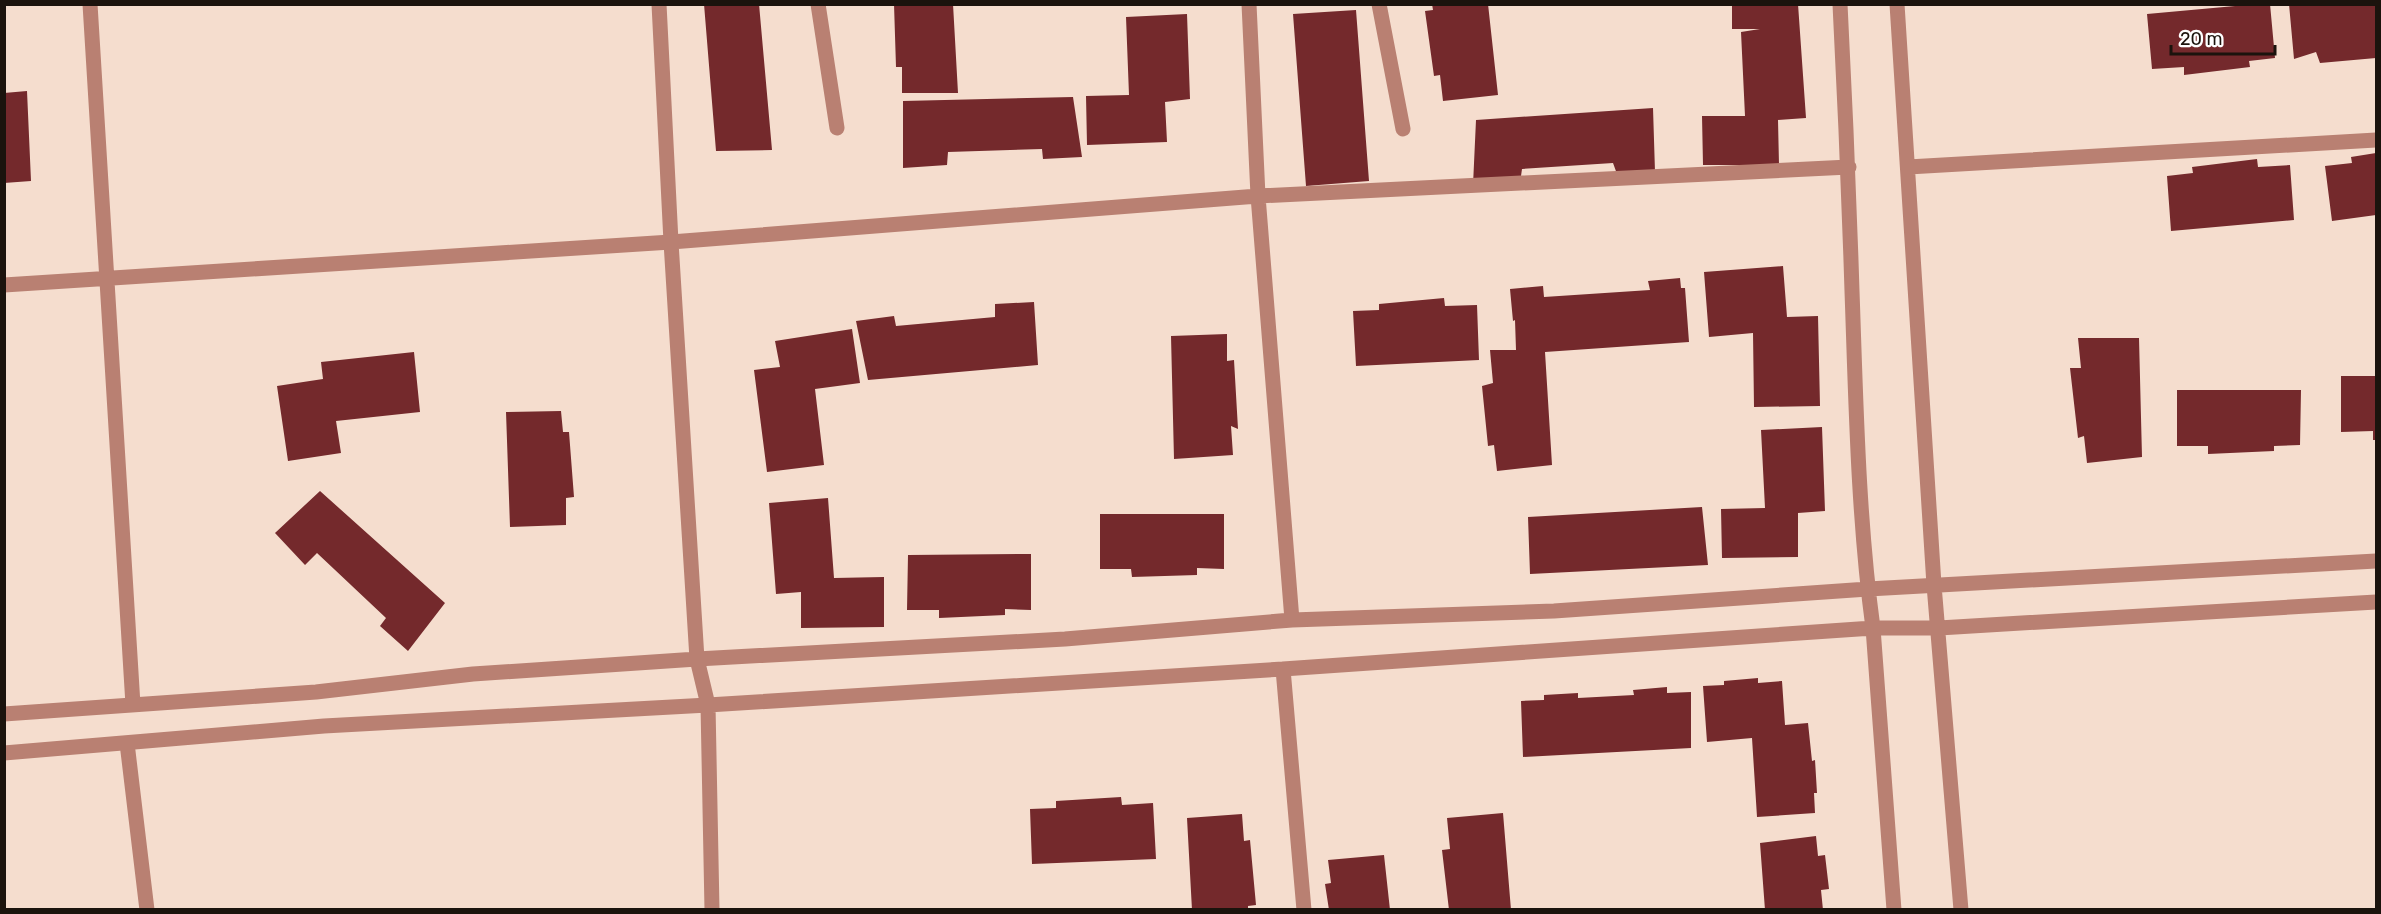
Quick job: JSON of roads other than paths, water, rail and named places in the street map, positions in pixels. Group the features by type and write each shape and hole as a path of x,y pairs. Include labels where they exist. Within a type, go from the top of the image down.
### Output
{"street":[{"path":"90,4 133,705"},
{"path":"659,4 671,242 697,659 708,705 712,909"},
{"path":"818,4 837,128"},
{"path":"1249,4 1258,196 1292,620"},
{"path":"1378,4 1403,129"},
{"path":"1840,4 1849,167 1856,406 1868,589 1873,628 1894,909"},
{"path":"1896,4 1934,585 1961,909"},
{"path":"1908,166 2376,140"},
{"path":"4,285 671,242 1258,196 1849,167"},
{"path":"4,714 316,692 473,674 1065,639 1292,620 1554,610 1934,585 2376,561"},
{"path":"4,753 324,726 708,705 1283,669 1873,628 1939,628 2376,602"},
{"path":"1283,669 1304,909"},
{"path":"127,743 147,909"}]}
